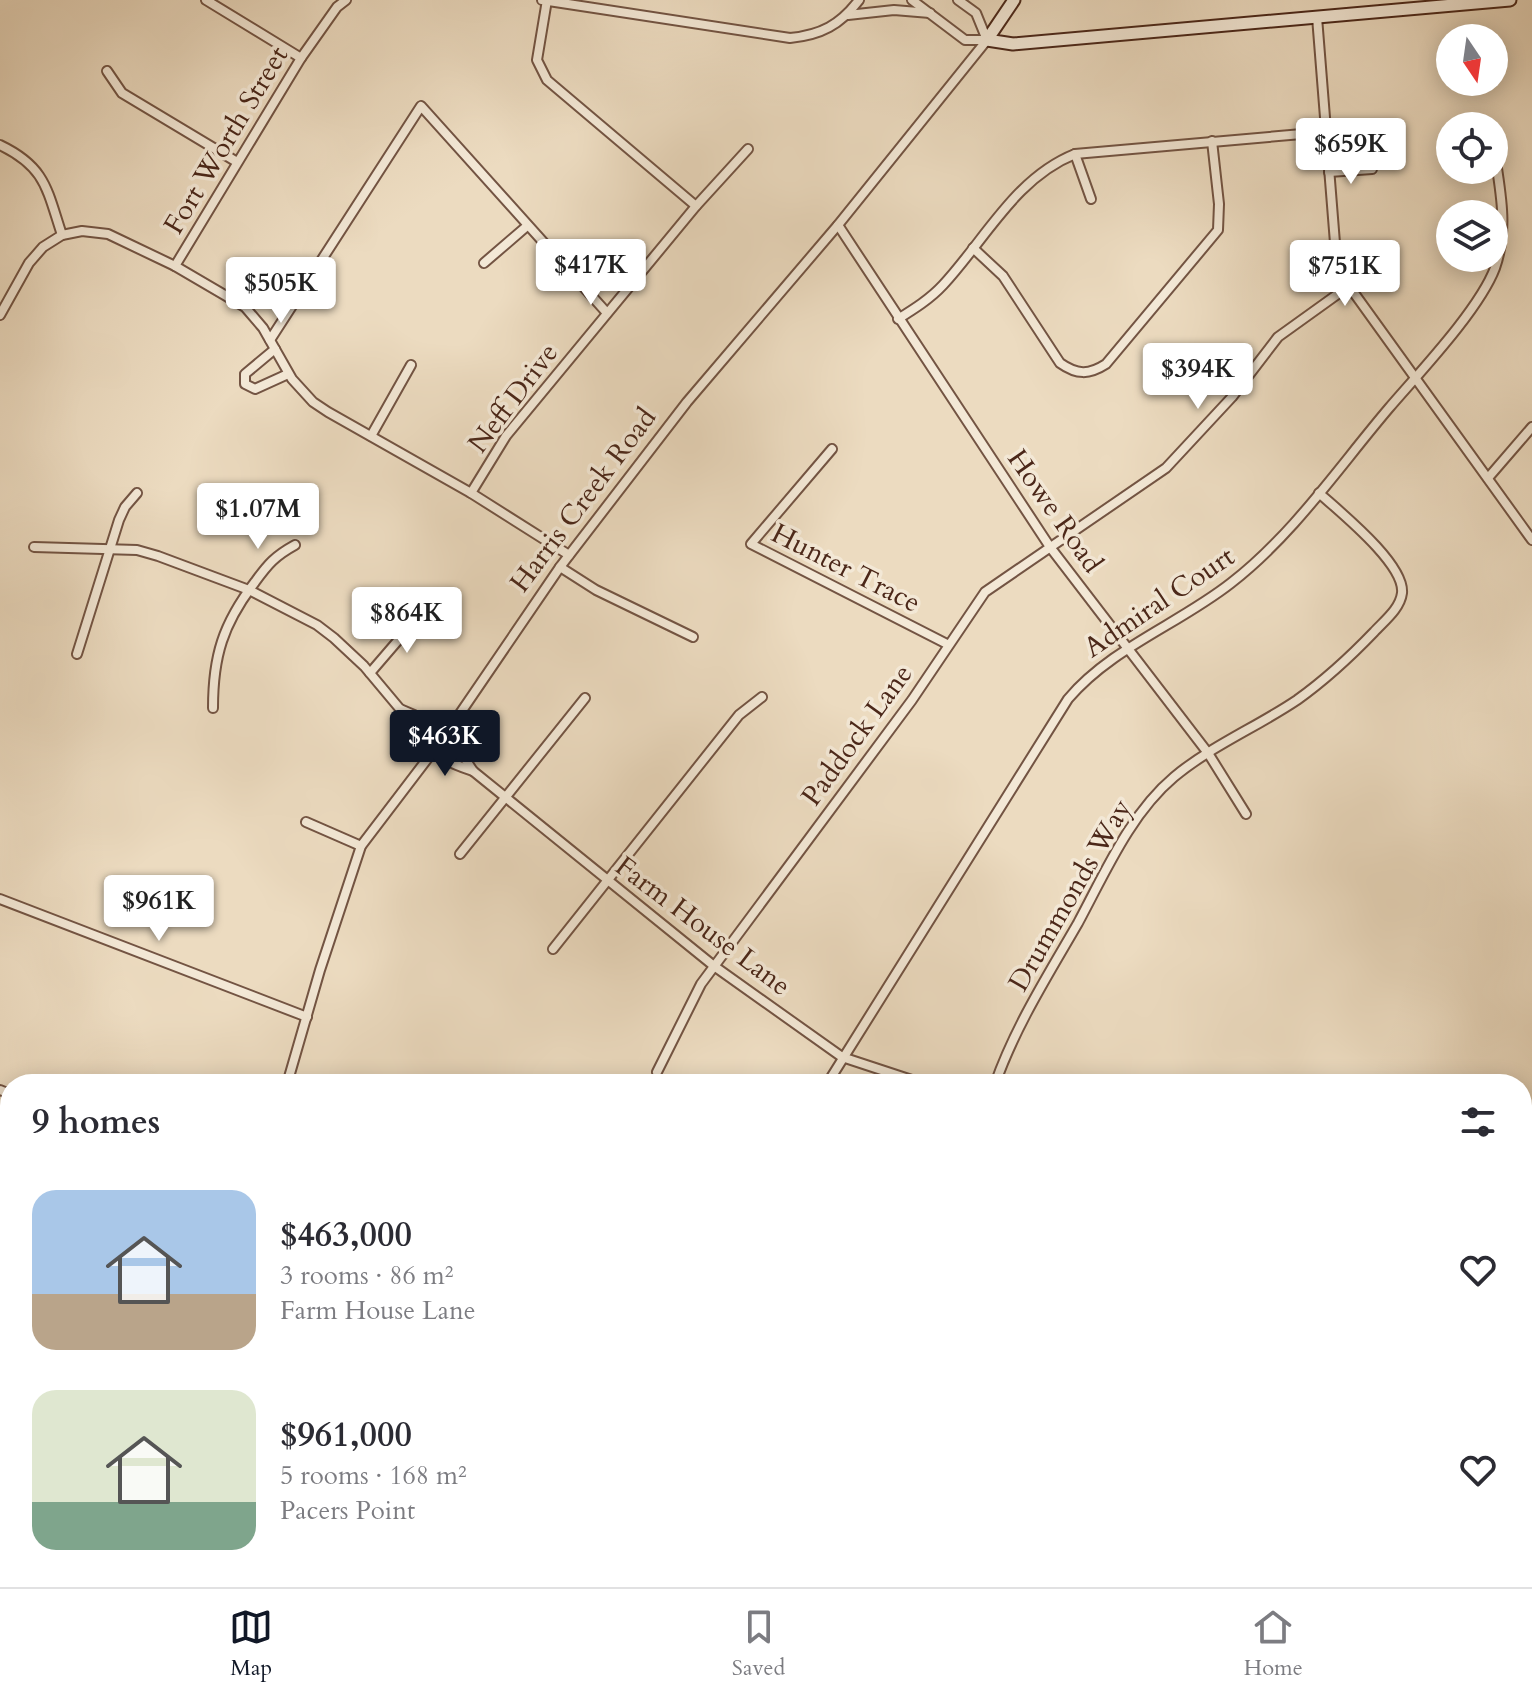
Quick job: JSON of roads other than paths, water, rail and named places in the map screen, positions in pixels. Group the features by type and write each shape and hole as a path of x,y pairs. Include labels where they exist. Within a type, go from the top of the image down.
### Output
{"street":[{"path":"206,0 301,58"},
{"name":"Fort Worth Street","path":"175,266 301,58 337,7 346,0"},
{"path":"696,206 547,80 537,60 545,0 790,38 813,35 831,28 859,0"},
{"path":"912,0 965,40 1013,44 1510,0"},
{"path":"958,0 976,13 987,40"},
{"name":"Harris Creek Road","path":"290,1074 361,846 444,737 560,567 687,402 838,225 987,40 1014,0"},
{"path":"847,15 894,10 930,13"},
{"path":"1317,17 1335,243 1341,268 1349,286 1532,540"},
{"path":"107,71 122,93 237,162"},
{"path":"270,340 421,106 607,313"},
{"path":"898,319 926,301 1040,172 1075,154 1325,132"},
{"path":"973,248 1003,276 1060,363 1071,371 1085,373 1096,370 1106,364 1218,230 1219,204 1212,141"},
{"path":"0,145 14,151 36,168 44,181 62,235"},
{"name":"Neff Drive","path":"471,493 506,436 696,206 748,149"},
{"path":"1075,154 1091,199"},
{"path":"1329,172 1372,169"},
{"name":"Admiral Court","path":"833,1074 1063,706 1092,674 1205,602 1249,569 1284,535 1485,289 1501,244 1503,224 1499,184"},
{"name":"Howe Road","path":"838,225 1050,547 1208,753 1246,814"},
{"path":"484,263 527,226"},
{"path":"1,311 29,263 43,247 62,235 82,231 108,234 175,266 245,307 270,340 288,374 313,402 471,493 569,555"},
{"name":"Paddock Lane","path":"657,1072 701,984 904,712 947,644 985,592 1166,468 1232,397 1278,337 1349,286"},
{"path":"275,349 245,374 245,384 255,389 288,374"},
{"path":"371,436 411,365"},
{"path":"1488,478 1532,427"},
{"name":"Hunter Trace","path":"832,449 751,544 947,644"},
{"path":"77,654 125,507 137,493"},
{"name":"Drummonds Way","path":"999,1074 1023,1021 1149,802 1174,777 1208,753 1321,682 1384,622 1401,598 1401,583 1391,565 1319,493"},
{"path":"213,708 213,675 220,642 234,611 275,556 295,545"},
{"path":"34,547 110,548 158,556 249,590 317,625 351,652 400,709"},
{"path":"560,567 596,590 693,637"},
{"path":"370,673 419,616"},
{"path":"553,949 739,715 762,697"},
{"path":"460,854 585,698"},
{"name":"Farm House Lane","path":"400,709 414,715 444,737 461,753 473,771 714,966 842,1057 894,1074"},
{"name":"Farm House Lane","path":"400,709 403,724 419,742 449,763 473,771"},
{"path":"306,822 361,846"},
{"path":"0,899 307,1017"}]}
